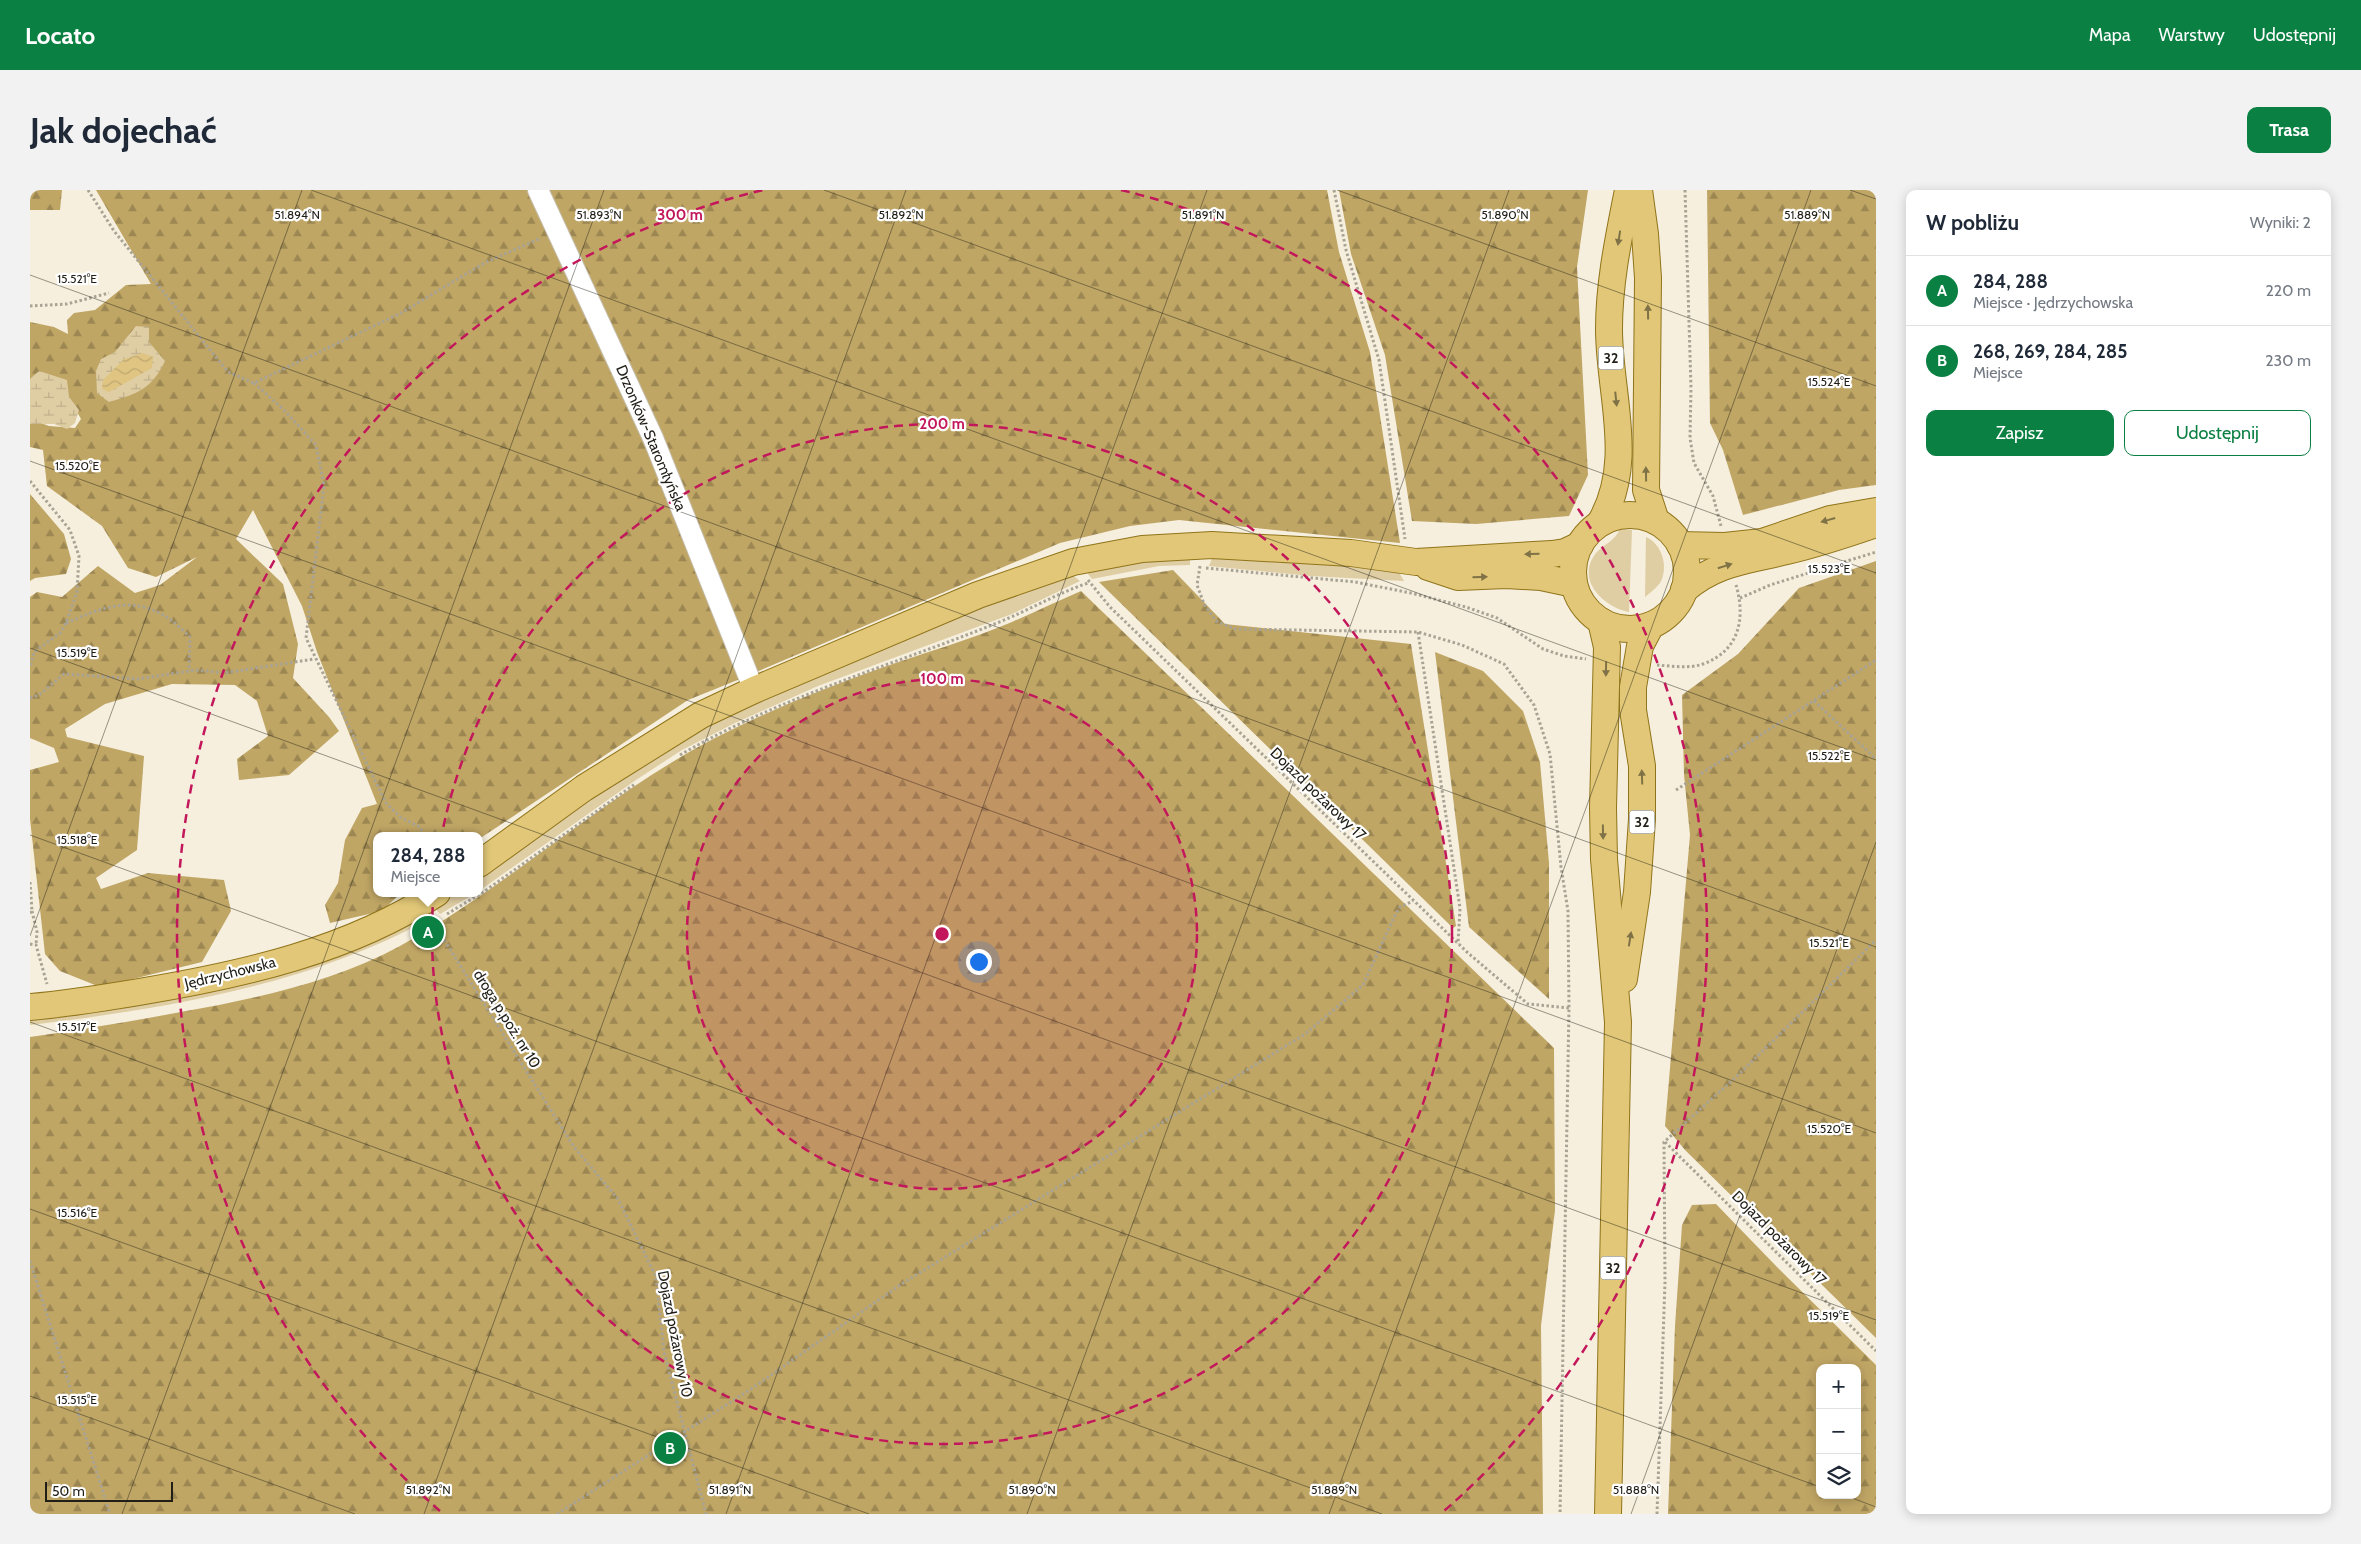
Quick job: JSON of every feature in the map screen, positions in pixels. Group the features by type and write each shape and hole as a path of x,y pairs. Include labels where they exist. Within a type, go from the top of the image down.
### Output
{"main road":[{"name":"32","path":"1600,523 1610,507 1615,492 1618,471 1618,415 1610,350 1610,301 1628,190"},
{"path":"1639,190 1645,234 1648,286 1646,490 1656,521"},
{"path":"1684,590 1710,571 1727,555 1830,518 1876,512"},
{"name":"32","path":"1630,515 1656,521 1674,536 1687,562 1684,590 1676,605 1665,617 1651,625 1627,628 1601,622 1589,612 1580,599 1574,584 1574,558 1580,545 1588,532 1600,523 1618,516 1630,515"},
{"path":"1680,545 1727,555 1788,551 1876,524"},
{"path":"1412,562 1552,554 1565,552 1580,545"},
{"path":"483,861 584,788 701,715 754,690 978,595 1073,562 1142,549 1199,560 1350,553 1412,562 1458,577 1506,575 1541,577 1574,584"},
{"name":"32","path":"1601,622 1605,632 1606,661 1603,808 1604,858 1618,1022 1608,1514"},
{"name":"32","path":"1618,1022 1634,912 1641,837 1642,766 1633,710 1633,687 1640,646 1651,625"},
{"name":"Jędrzychowska","path":"42,1006 179,986 257,969 322,947 378,925 433,913"}],"lane":[{"name":"Drzonków-Staromłyńska","path":"538,190 653,438 754,690"}],"path":[{"path":"88,190 114,231 228,372 254,383 285,412 316,446 324,485 306,638 314,659 346,718 386,803 400,817 420,827 422,832"},
{"path":"1334,190 1346,250 1379,360 1412,562"},
{"path":"1637,663 1679,667 1702,665 1726,652 1739,629 1740,598 1727,555 1713,496 1694,463 1690,438 1691,388 1685,190"},
{"path":"254,383 401,313 486,262 557,230"},
{"path":"30,306 67,304 109,293"},
{"path":"30,481 70,530 79,556 77,592 66,623 60,633 34,652 30,668"},
{"path":"1740,598 1770,585 1876,552"},
{"path":"1560,1514 1569,1008 1568,911 1561,868 1550,754 1534,705 1504,664 1462,645 1418,632 1235,630 1216,621 1204,604 1197,585 1199,560 1396,589 1466,607 1497,618 1543,649 1554,654 1606,661"},
{"name":"Dojazd pożarowy 17","path":"1073,562 1110,607 1458,944 1528,1004 1569,1008"},
{"path":"675,758 712,737 804,695 1002,621 1096,581"},
{"path":"66,623 106,607 135,604 156,612 163,615 190,637 190,671"},
{"path":"1418,632 1460,908 1458,944"},
{"path":"30,698 39,694 64,674 138,679 190,671 224,673 314,659"},
{"path":"1676,790 1876,660"},
{"path":"1814,701 1876,759"},
{"path":"483,892 638,782"},
{"path":"30,882 31,912 37,932 36,945 42,1006"},
{"path":"433,913 471,897"},
{"path":"557,1514 750,1389 900,1285 1305,1034 1363,985 1394,916 1400,907 1414,901"},
{"name":"droga p.poż. nr 10","path":"433,913 574,1147"},
{"path":"1657,1514 1665,1282 1664,1142 1738,1076 1876,940"},
{"path":"30,944 36,945"},
{"name":"Dojazd pożarowy 17","path":"1664,1142 1876,1351"},
{"name":"Dojazd pożarowy 10","path":"574,1147 618,1199 656,1277 664,1352 683,1432 706,1514"},
{"path":"30,1261 110,1514"}],"green space":[{"path":"30,190 62,190 60,210 30,210"},
{"path":"96,190 533,190 649,443 745,677 688,700 483,836 483,832 373,832 373,897 397,897 382,911 330,923 325,905 338,883 345,840 362,808 377,804 317,652 302,606 253,510 236,539 283,584 298,644 293,678 329,717 339,731 289,775 239,780 237,759 268,736 257,701 235,685 172,684 105,704 65,729 67,737 144,756 137,850 96,878 101,889 148,873 224,880 231,911 202,962 100,987 60,971 45,954 30,819 30,770 59,762 54,748 30,738 30,597 37,592 62,597 98,566 135,593 160,585 197,557 156,577 128,568 102,526 47,486 43,450 30,447 30,419 49,426 75,428 81,419 64,388 30,379 30,322 54,327 68,334 67,320 74,313 95,310 126,285 151,284"},
{"path":"544,190 1327,190 1339,252 1370,352 1400,543 1179,520 1130,526 1060,543 754,673"},
{"path":"1339,190 1588,190 1577,267 1588,475 1569,516 1476,524 1412,521 1385,355 1351,254"},
{"path":"1707,190 1876,190 1876,485 1839,490 1743,515 1723,450 1710,423"},
{"path":"136,326 149,327 149,342 165,361 155,378 143,389 109,402 97,393 96,371 101,359 115,352"},
{"path":"39,371 67,380 69,397 79,410 75,423 67,429 54,424 30,424 30,379"},
{"path":"30,494 64,534 71,559 66,574 35,578 30,581"},
{"path":"1620,529 1632,530 1629,612 1610,604 1602,598 1595,591 1589,573 1590,563 1596,553 1615,537"},
{"path":"1646,537 1652,540 1660,550 1664,570 1660,583 1645,597"},
{"path":"1213,556 1397,569 1404,581 1311,576 1209,566"},
{"path":"1190,559 1190,565 1159,566 1092,579 1088,574 1088,569 1116,561"},
{"path":"1876,561 1876,1338 1685,1150 1665,1126 1690,835 1684,775 1682,695 1738,654 1799,588"},
{"path":"1173,570 1225,624 1411,644 1456,926 1453,928 1099,582"},
{"path":"1070,573 1080,581 1012,614 818,686 735,723 682,750 636,780 483,888 483,870 638,762 815,671"},
{"path":"1081,591 1554,1048 1555,1210 1541,1326 1543,1514 30,1514 30,1037 243,1000 289,989 357,966 400,946 478,897 483,897 483,894 634,786 715,738 755,718 817,692 881,668 963,641"},
{"path":"1435,652 1483,671 1523,711 1540,762 1549,863 1549,999 1469,927"},
{"path":"448,897 469,897 440,914 435,908"},
{"path":"411,921 424,922 378,944 330,963 232,992 132,1011 30,1025 30,1015"},
{"path":"1716,1204 1876,1365 1876,1514 1668,1514 1675,1326 1682,1225 1692,1205"}],"water":[{"path":"143,353 153,357 152,368 109,392 102,389 103,380 124,359"}],"place":[{"name":"284, 288","path":"428,932"},
{"name":"268, 269, 284, 285","path":"670,1448"}]}
